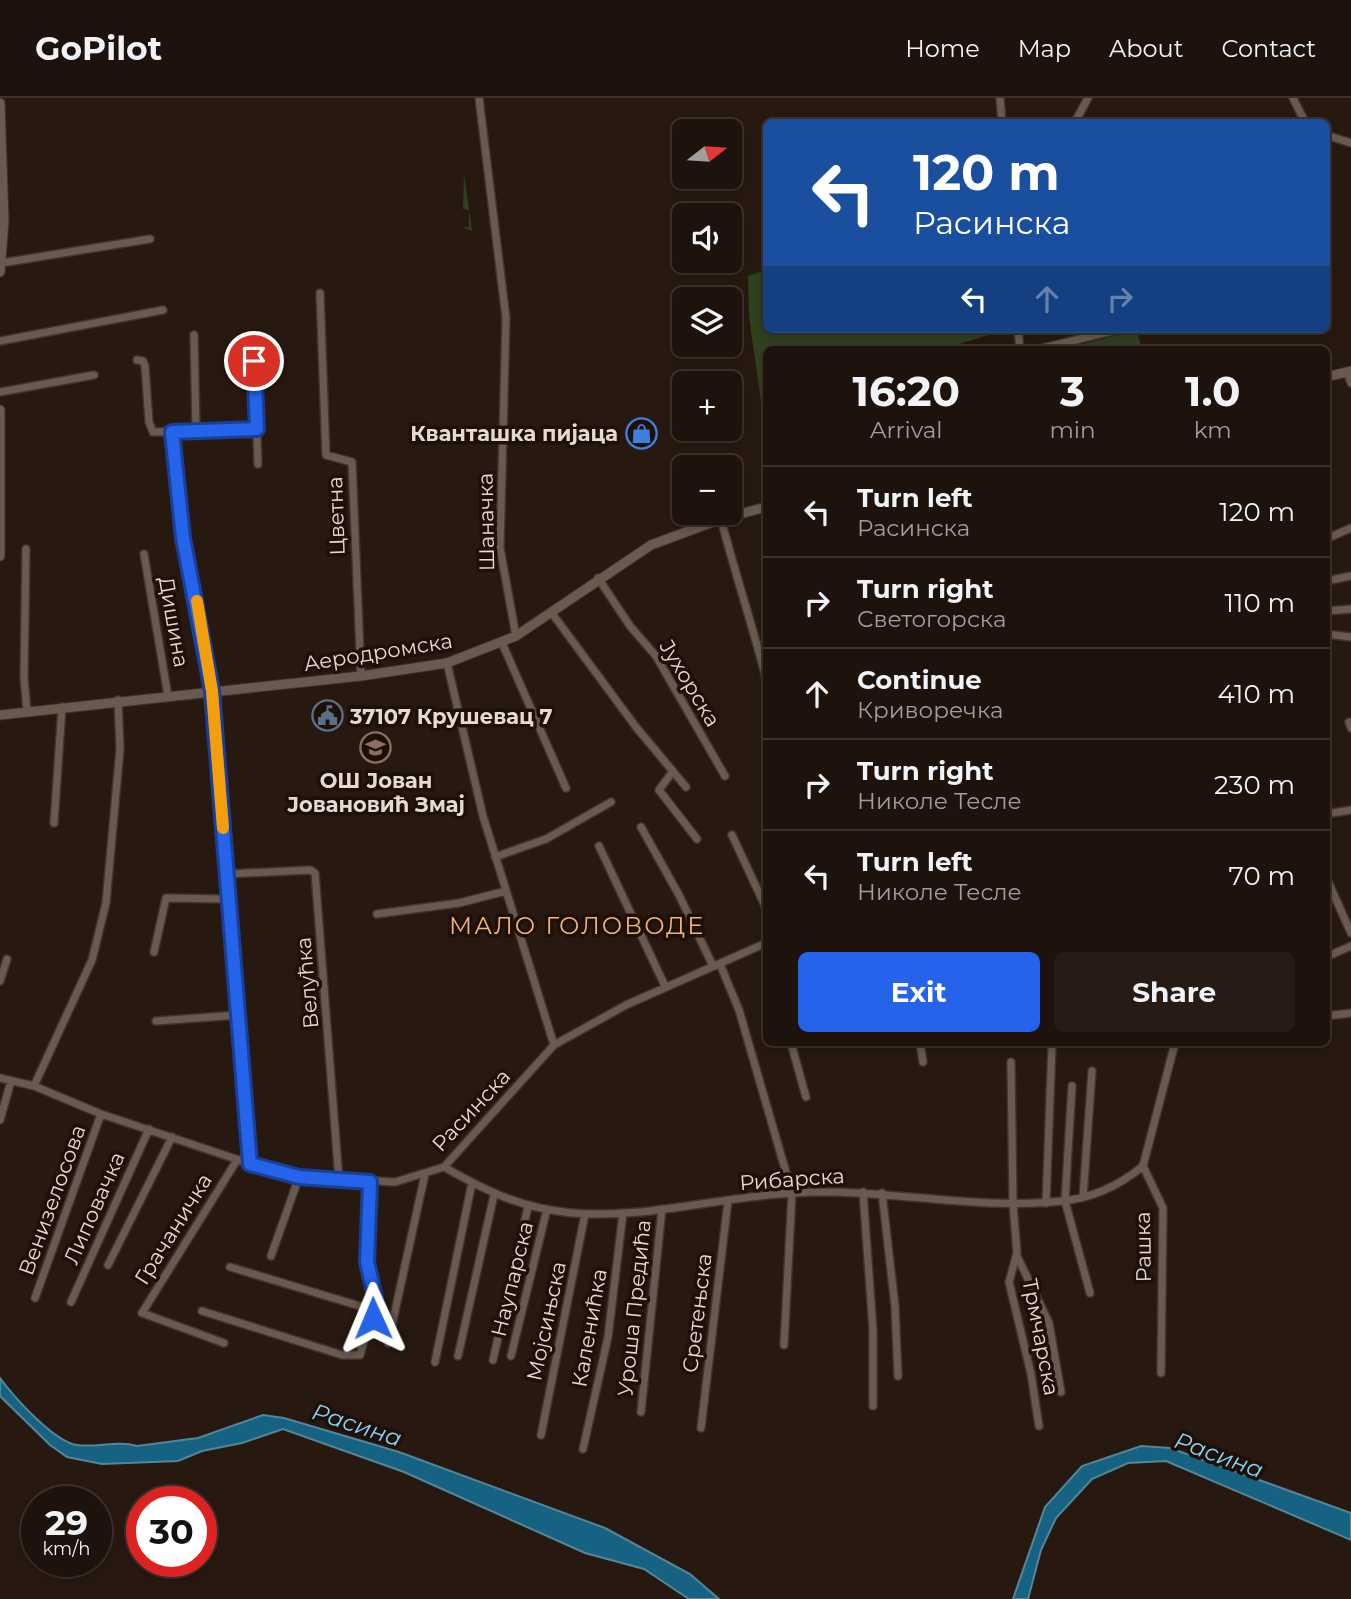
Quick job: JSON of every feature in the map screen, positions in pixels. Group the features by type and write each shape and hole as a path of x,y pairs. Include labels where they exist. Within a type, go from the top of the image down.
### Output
{"street":[{"name":"Шаначка","path":"479,98 508,346 500,548 516,636"},
{"path":"1000,98 1002,119"},
{"path":"1077,119 1088,98"},
{"path":"1293,98 1304,119"},
{"path":"0,103 4,153 0,272"},
{"path":"1330,136 1351,143"},
{"path":"1,263 150,239"},
{"name":"Цветна","path":"320,292 326,455 352,461 360,676"},
{"path":"0,341 163,310"},
{"path":"1051,346 1104,333"},
{"path":"194,335 196,429"},
{"path":"137,360 143,361 145,366 150,428 158,433 196,429 257,429"},
{"path":"254,361 258,464"},
{"path":"1330,376 1349,371 1351,383"},
{"path":"0,392 94,375"},
{"path":"0,410 0,556"},
{"path":"172,432 183,538 211,689 250,1164"},
{"name":"Аеродромска","path":"742,513 763,508"},
{"name":"Аеродромска","path":"0,715 211,689 360,676 447,663 516,636 598,578 651,545 705,525"},
{"path":"722,525 737,586 746,600 763,666"},
{"path":"1330,537 1351,528"},
{"path":"26,550 24,678 27,711"},
{"name":"Дишина","path":"144,554 168,696"},
{"path":"1330,580 1351,576"},
{"name":"Јухорска","path":"598,578 630,626 656,656 725,776"},
{"path":"1330,611 1351,609"},
{"path":"551,612 636,727 687,787"},
{"path":"1330,634 1351,637"},
{"path":"502,643 566,788"},
{"path":"447,663 495,857 554,1045"},
{"path":"34,1086 92,961 106,903 120,749 118,700"},
{"path":"54,823 62,707"},
{"path":"673,771 659,790 697,839"},
{"path":"495,857 546,839 611,802"},
{"path":"1330,813 1351,810"},
{"path":"641,827 739,1010 792,1193 784,1345"},
{"path":"732,835 763,902"},
{"path":"599,846 665,986"},
{"name":"Велућка","path":"227,874 310,870 315,873 339,1180"},
{"path":"1330,888 1351,933"},
{"path":"377,914 459,903 506,891"},
{"path":"153,952 166,898 229,899"},
{"name":"Расинска","path":"0,1078 34,1086 101,1114 237,1160 299,1177 395,1182 444,1167 554,1045 665,986 763,944"},
{"path":"1330,955 1351,946"},
{"path":"0,981 7,959"},
{"path":"1330,1016 1351,1013"},
{"path":"156,1021 238,1015"},
{"path":"793,1046 806,1097"},
{"path":"920,1046 923,1062"},
{"path":"1046,1203 1052,1046"},
{"path":"1143,1166 1174,1046"},
{"name":"Трмчарска","path":"1011,1062 1013,1204 1017,1256 1049,1323 1062,1392"},
{"path":"1083,1197 1093,1071"},
{"path":"0,1120 11,1082"},
{"path":"1072,1086 1065,1201 1090,1293"},
{"name":"Венизелосова","path":"35,1298 101,1114"},
{"name":"Липовачка","path":"71,1302 149,1129"},
{"path":"108,1265 172,1137"},
{"name":"Грачаничка","path":"225,1343 142,1313 237,1160"},
{"name":"Рибарска","path":"444,1167 494,1195 528,1207 585,1214 623,1213 792,1193 863,1192 1013,1204 1046,1203 1083,1197 1120,1185 1143,1166"},
{"name":"Рашка","path":"1143,1166 1163,1208 1161,1373"},
{"path":"388,1343 425,1174"},
{"path":"271,1256 299,1177"},
{"path":"202,1311 356,1357 362,1352 375,1297 367,1262 370,1182"},
{"path":"435,1362 472,1183"},
{"path":"863,1192 873,1330 873,1406"},
{"path":"882,1193 895,1306 898,1376"},
{"path":"458,1356 494,1195"},
{"name":"Сретењска","path":"701,1429 728,1201"},
{"path":"493,1360 528,1207"},
{"name":"Наупарска","path":"511,1356 547,1209"},
{"name":"Уроша Предића","path":"641,1412 662,1209"},
{"name":"Каленићка","path":"583,1449 608,1336 623,1213"},
{"name":"Мојсињска","path":"541,1435 585,1214"},
{"name":"Трмчарска","path":"1017,1256 1009,1282 1031,1374 1039,1426"},
{"path":"230,1267 373,1310"}],"green space":[{"path":"464,174 472,230 471,231 463,227 469,227 469,210 463,209"},
{"path":"763,271 763,333 996,333 952,346 763,346 763,416 749,316 748,276"},
{"path":"1125,333 1138,333 1141,346 1076,346"}],"water":[{"path":"0,1378 24,1407 46,1427 57,1436 77,1445 137,1446 198,1438 263,1415 284,1418 399,1452 605,1528 690,1574 719,1599 689,1599 644,1569 585,1553 404,1472 283,1429 242,1443 202,1451 178,1461 102,1464 67,1457 50,1445 0,1396"},
{"path":"1141,1446 1170,1448 1351,1513 1351,1540 1166,1461 1128,1463 1092,1479 1056,1518 1041,1550 1028,1599 1013,1599 1045,1507 1082,1466"}],"slow traffic":[{"path":"197,601 212,691 223,828"}],"place":[{"name":"Кванташка пијаца","path":"641,433"},
{"name":"37107 Крушевац 7","path":"327,716"},
{"name":"ОШ Јован Јовановић Змај","path":"376,748"}],"district":[{"name":"МАЛО ГОЛОВОДЕ","path":"577,925"}],"route":[{"path":"254,361 257,429 196,429 172,432 183,538 206,648 212,691 250,1164 299,1177 370,1182 367,1262 375,1292 373,1318"}],"water label":[{"name":"Расина","path":"357,1425"},
{"name":"Расина","path":"1219,1455"}]}
